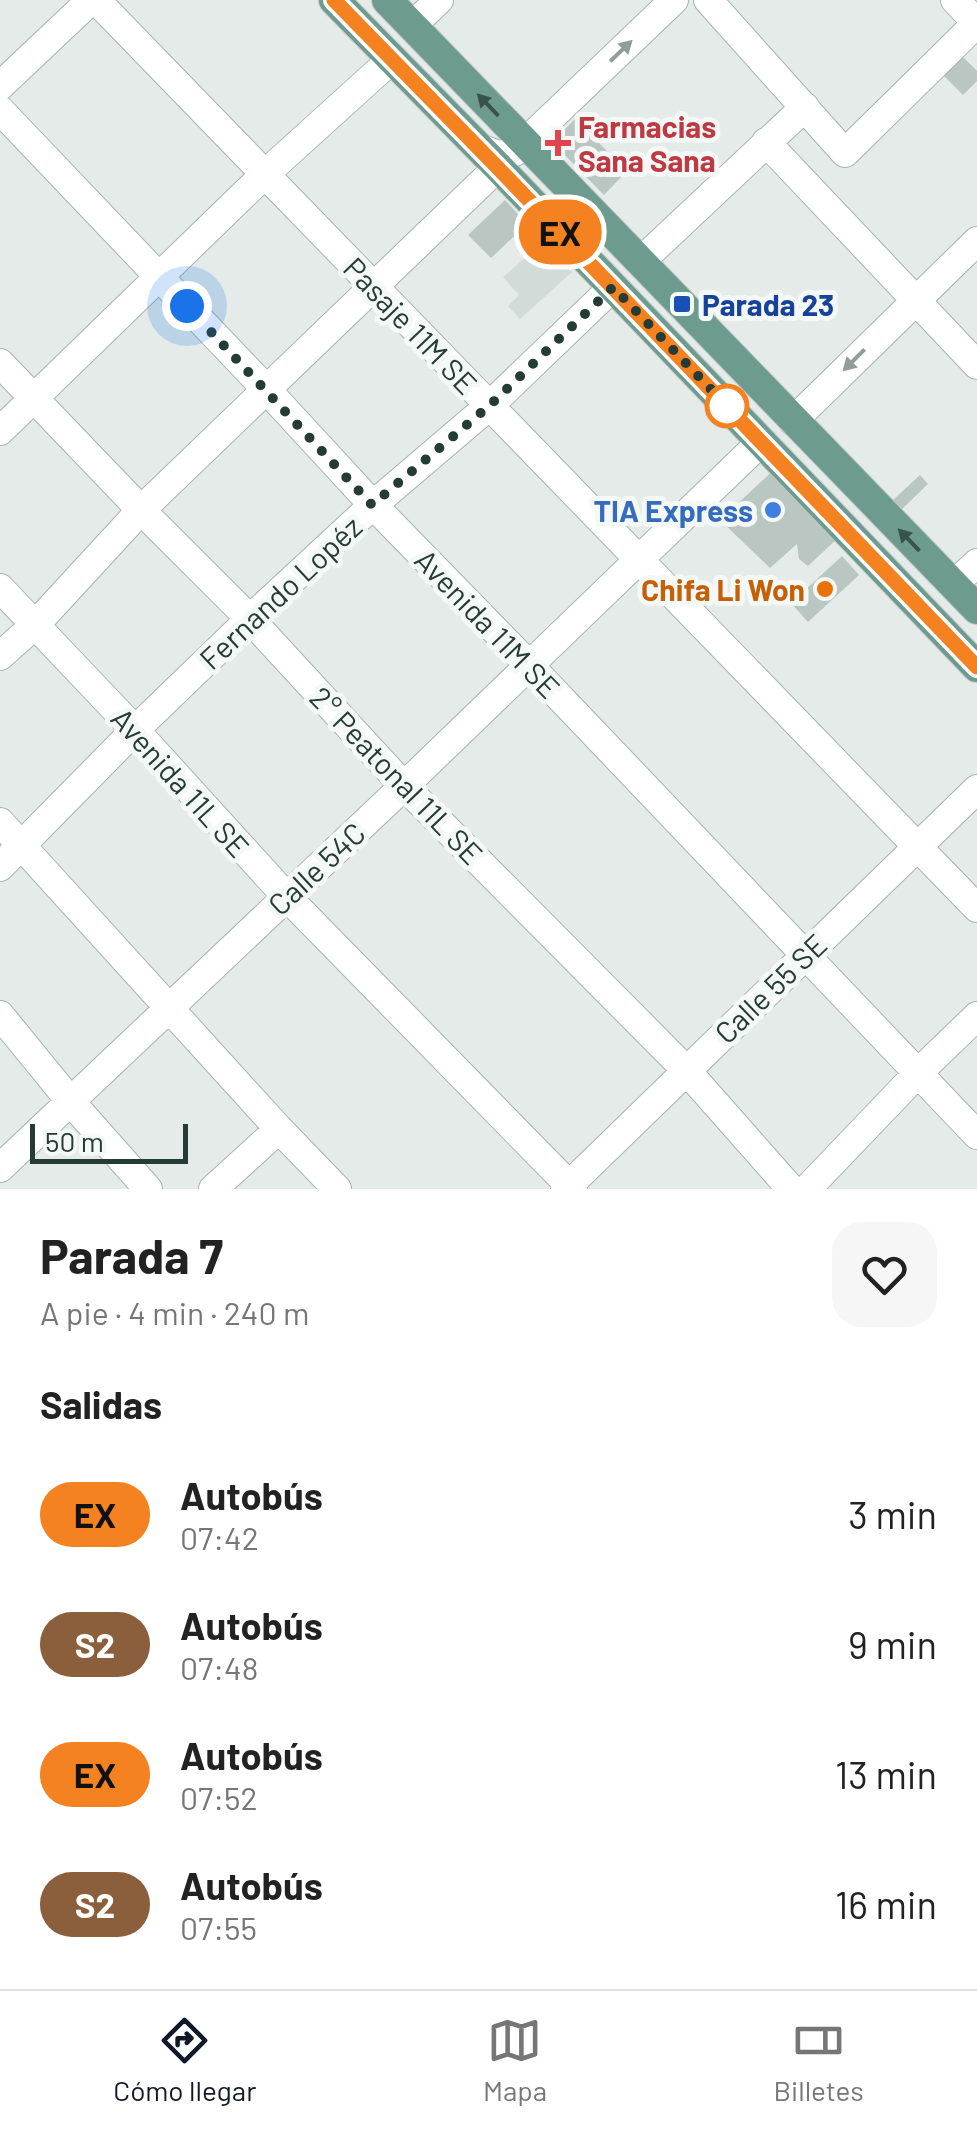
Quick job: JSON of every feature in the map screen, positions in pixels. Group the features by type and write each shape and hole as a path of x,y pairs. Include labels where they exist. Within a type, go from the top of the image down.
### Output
{"main road":[{"path":"334,0 977,668"},
{"path":"387,0 977,610"}],"street":[{"path":"0,86 94,0"},
{"name":"Pasaje 11M SE","path":"94,0 977,908"},
{"path":"412,26 439,0"},
{"path":"0,656 36,624 141,510 374,287 493,154 515,152 674,0"},
{"path":"708,0 845,153 977,23 955,0"},
{"path":"0,431 265,174 392,59"},
{"path":"640,262 805,107"},
{"name":"Avenida 11M SE","path":"0,110 372,505 977,1135"},
{"path":"766,142 977,365"},
{"path":"793,421 977,241"},
{"name":"Fernando Lopéz","path":"0,867 250,619 372,505 489,406 613,287"},
{"name":"2° Peatonal 11L SE","path":"0,363 250,619 404,786 686,1070 791,1189"},
{"name":"Calle 54C","path":"0,1168 761,442"},
{"path":"953,585 977,563"},
{"name":"Avenida 11L SE","path":"0,588 286,896 569,1188"},
{"name":"Calle 55 SE","path":"569,1188 977,789"},
{"path":"0,822 337,1189"},
{"path":"0,1014 70,1102 148,1189"},
{"path":"807,1189 977,1016"},
{"path":"213,1189 280,1129"}],"shaded area":[{"path":"542,243 572,272 520,319 508,306 519,295 503,277"}],"building":[{"path":"958,52 977,71 977,81 963,95 939,71"},
{"path":"575,119 627,171 604,195 552,142"},
{"path":"505,200 527,224 491,258 468,235"},
{"name":"TIA Express","path":"777,467 839,537 808,566 799,559 797,544 770,568 720,520"},
{"path":"920,475 928,484 902,509 893,500"},
{"name":"Chifa Li Won","path":"842,556 859,575 808,622 791,603"}],"bus line":[{"name":"EX","path":"334,0 977,667"}],"place":[{"name":"Farmacias Sana Sana","path":"558,143"},
{"name":"Parada 23","path":"682,304"},
{"name":"TIA Express","path":"773,510"},
{"name":"Chifa Li Won","path":"825,589"}],"route":[{"path":"187,306 372,505 489,406 613,287 727,406"}]}
